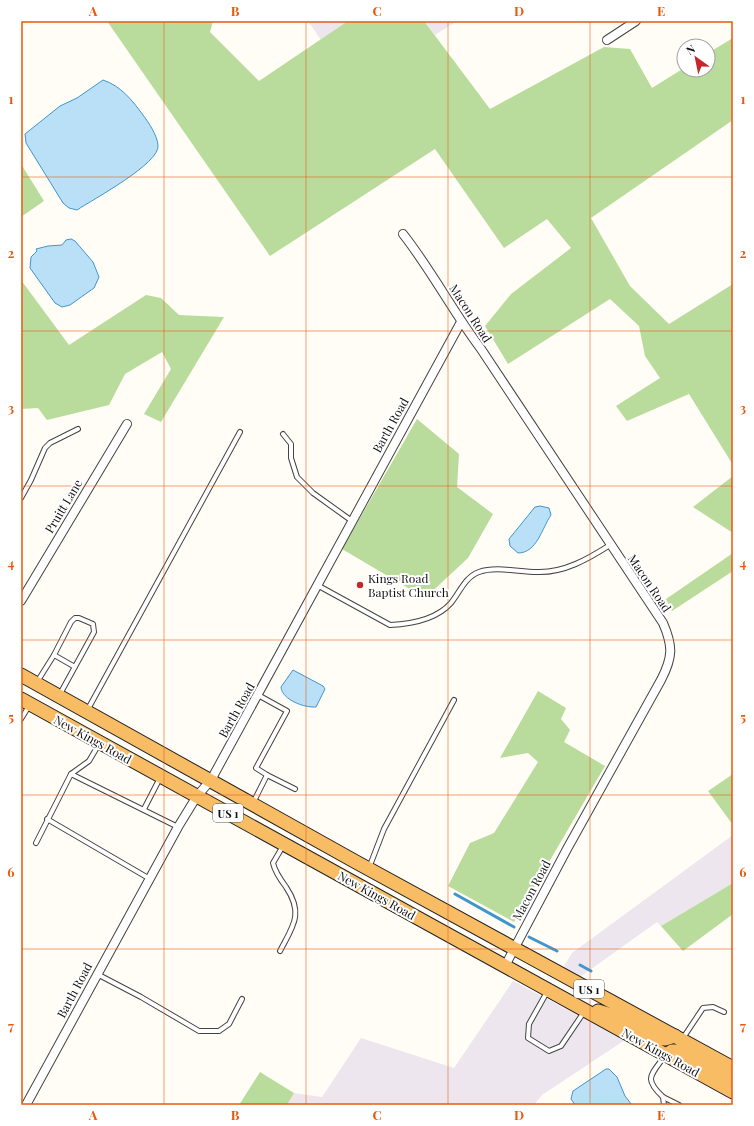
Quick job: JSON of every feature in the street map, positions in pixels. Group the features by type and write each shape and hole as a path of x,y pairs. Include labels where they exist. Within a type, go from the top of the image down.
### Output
{"highway":[{"name":"New Kings Road","path":"21,675 369,869 733,1068"},
{"name":"New Kings Road","path":"25,701 733,1092"},
{"path":"568,1001 621,1018 658,1038 665,1040 679,1038"},
{"path":"666,1055 672,1051 679,1051 733,1080"}],"street":[{"path":"607,40 636,21"},
{"name":"Macon Road","path":"403,234 423,260 461,322 662,623 668,635 671,649 670,658 661,680 567,849 505,966"},
{"name":"Barth Road","path":"26,1105 178,827 198,796 211,780 461,322"},
{"name":"Pruitt Lane","path":"21,601 127,424"}],"lane":[{"path":"21,498 31,480 45,448 50,443 78,429"},
{"path":"86,711 240,432"},
{"path":"283,434 291,444 291,458 297,477 314,493 352,521"},
{"path":"317,585 390,625 427,619 442,611 470,578 477,572 487,570 539,572 555,570 590,558 610,545"},
{"path":"36,683 75,618 79,618 93,624 94,632 59,696"},
{"path":"54,655 75,667"},
{"path":"258,695 287,711 256,768 295,789"},
{"path":"369,869 384,829 454,700"},
{"path":"21,719 25,701"},
{"path":"36,843 47,819 72,774 89,761 100,742"},
{"path":"72,774 178,827"},
{"path":"253,803 267,775"},
{"path":"144,809 161,776"},
{"path":"47,819 150,879"},
{"path":"280,951 296,920 297,911 289,892 273,863 284,844"},
{"path":"97,974 199,1030 219,1031 229,1024 242,999"},
{"path":"548,990 529,1024 528,1038 549,1051 561,1046 586,1010"},
{"path":"679,1038 703,1008 713,1007 724,1012"},
{"path":"666,1055 651,1074 650,1081 652,1087 663,1097 679,1105"},
{"path":"663,1097 664,1105"}],"shaded area":[{"path":"308,21 348,21 321,40"},
{"path":"424,21 457,21 435,35"},
{"path":"733,835 733,883 661,926 657,922 580,977 563,968 572,953"},
{"path":"513,981 625,1040 542,1095 534,1105 287,1105 294,1093 322,1097 361,1038 454,1068"}],"green space":[{"path":"107,21 213,21 210,32 259,81 348,21 424,21 490,109 604,47 630,49 652,88 676,73 676,78 716,78 716,48 733,38 733,120 591,218 630,286 669,324 733,284 733,465 689,394 627,421 616,406 660,378 645,356 639,326 610,299 508,364 485,326 511,294 571,248 547,219 504,248 435,149 270,256"},
{"path":"21,164 44,201 21,217"},
{"path":"21,280 69,345 146,295 161,298 179,315 224,317 161,422 144,414 171,369 162,352 125,374 109,405 47,420 38,408 21,409"},
{"path":"417,419 459,454 457,487 493,514 468,558 425,598 342,549"},
{"path":"733,476 733,533 693,507"},
{"path":"733,553 733,571 672,611 666,599"},
{"path":"538,691 566,708 561,719 570,730 564,742 605,766 514,922 448,886 470,843 494,833 538,762 528,753 500,758"},
{"path":"733,774 733,825 708,791"},
{"path":"733,883 733,914 683,951 661,926"},
{"path":"260,1072 294,1093 287,1105 239,1105"}],"water":[{"path":"103,80 121,90 135,104 152,129 158,145 156,153 138,171 77,210 69,208 63,203 26,143 25,134 60,106 77,98"},
{"path":"71,239 75,241 93,262 99,277 94,288 70,305 62,307 55,303 30,268 31,257 37,251 36,249 62,245 66,240"},
{"path":"540,506 549,508 551,515 538,539 530,549 525,552 518,553 510,546 509,539 535,507"},
{"path":"293,670 323,686 325,689 316,707 300,705 285,696 282,692 281,687"},
{"path":"606,1069 609,1069 617,1077 625,1096 632,1105 575,1105 571,1099 573,1091"}],"waterway":[{"path":"455,894 514,927"},
{"path":"529,937 557,951"},
{"path":"580,965 591,971"}],"place":[{"name":"Kings Road Baptist Church","path":"360,585"}]}
